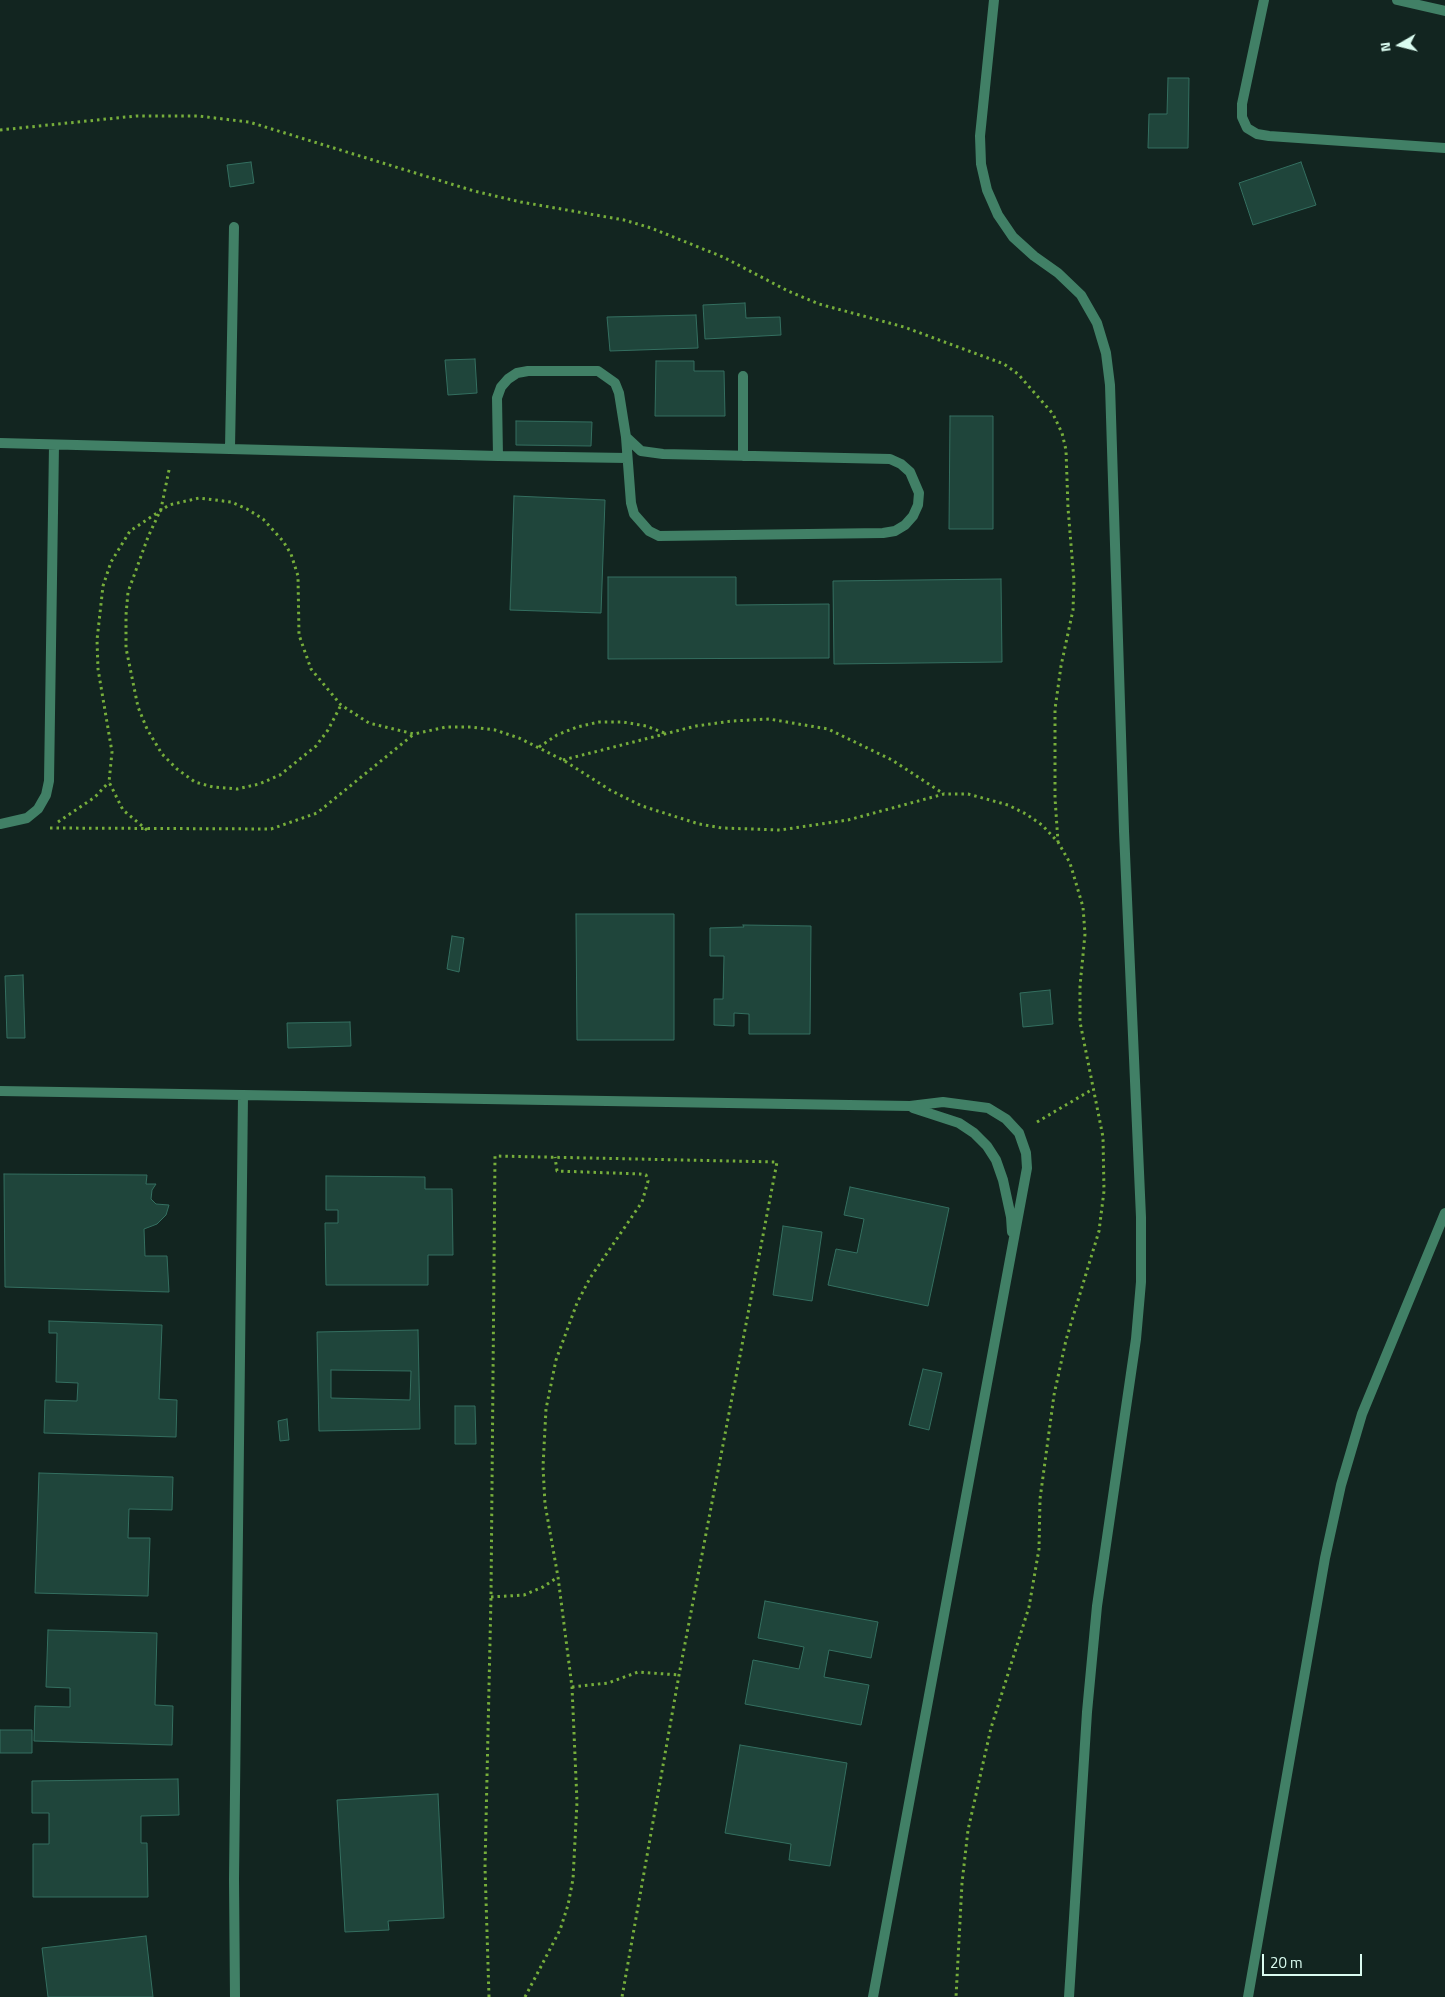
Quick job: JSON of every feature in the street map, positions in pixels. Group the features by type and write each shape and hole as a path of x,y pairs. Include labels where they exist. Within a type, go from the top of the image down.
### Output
{"street":[{"path":"994,0 980,136 980,164 987,190 998,215 1014,237 1034,256 1058,273 1081,295 1100,330 1106,353 1110,395 1124,822 1141,1218 1141,1282 1136,1339 1097,1606 1087,1712 1069,1997"},
{"path":"1264,0 1242,104 1242,117 1247,128 1257,134 1269,136 1445,148"},
{"path":"1397,0 1445,10"},
{"path":"230,448 234,227"},
{"path":"498,456 497,398 501,387 508,379 517,373 528,371 598,371 608,376 615,383 619,393 626,437 631,503 634,514 649,531 659,536 883,533 895,531 905,525 913,516 918,505 919,493 916,482 910,472 901,464 890,459 650,453 640,451 626,437"},
{"path":"742,456 743,376"},
{"path":"0,443 627,458"},
{"path":"0,824 27,818 38,809 46,796 49,781 54,445"},
{"path":"0,1091 910,1106 943,1102 988,1108 1006,1119 1019,1133 1026,1153 1027,1168 873,1997"},
{"path":"235,1997 234,1879 243,1095"},
{"path":"910,1106 959,1123 988,1146 996,1160 1003,1180 1011,1217 1012,1241"},
{"path":"1248,1997 1324,1558 1341,1485 1362,1414 1445,1213"}],"path":[{"path":"0,130 136,116 198,116 249,122 474,191 521,202 624,220 651,228 723,257 788,291 819,304 904,328 982,354 1004,364 1018,374 1054,414 1062,433 1066,450 1068,508 1074,581 1073,610 1059,673 1055,709 1055,798 1058,842"},
{"path":"174,447 161,509 135,569 128,592 126,615 126,648 138,707 147,730 162,754 177,769 195,782 214,787 237,789 259,784 280,775 316,746 328,730 342,705"},
{"path":"147,830 123,810 114,797 109,782 112,752 100,684 96,640 103,586 111,562 130,531 161,509 184,500 215,499 248,509 274,529 291,554 298,576 299,635 304,655 320,682 342,705 369,723 414,734 446,727 471,727 495,730 519,738 563,760 610,790 642,806 698,824 731,829 780,830 828,823 944,794 968,794 1008,805 1042,825 1058,842 1070,863 1083,907 1085,934 1080,986 1080,1022 1103,1137 1104,1191 1098,1231 1066,1340 1054,1395 1041,1490 1039,1550 1029,1607 990,1728 973,1805 962,1883 956,1997"},
{"path":"563,760 668,735 696,726 732,720 769,719 799,722 828,729 906,768 944,794"},
{"path":"539,748 557,735 599,722 623,722 646,726 668,735"},
{"path":"109,782 80,809 47,828 256,831 294,823 317,813 414,734"},
{"path":"1019,1133 1092,1088"},
{"path":"489,1997 485,1867 491,1597 495,1156 776,1162 679,1675 622,1997"},
{"path":"526,1997 560,1930 573,1879 577,1802 572,1687 542,1467 549,1388 556,1360 577,1303 590,1278 642,1202 648,1181 646,1175 640,1174 557,1171 555,1157"},
{"path":"491,1597 524,1595 542,1588 558,1577"},
{"path":"572,1687 608,1683 638,1672 679,1675"}],"building":[{"path":"1168,78 1189,78 1188,148 1148,148 1149,114 1167,114"},
{"path":"251,162 254,183 230,187 227,165"},
{"path":"1301,162 1316,205 1253,225 1239,183"},
{"path":"745,303 746,318 780,317 781,335 705,339 703,305"},
{"path":"696,315 698,348 610,351 607,317"},
{"path":"475,359 477,393 448,395 445,360"},
{"path":"656,361 694,361 694,371 724,371 725,416 655,416"},
{"path":"950,416 993,416 993,529 949,529"},
{"path":"516,421 592,422 591,446 516,445"},
{"path":"514,496 605,500 601,613 510,610"},
{"path":"608,577 736,577 736,605 829,604 829,658 608,659"},
{"path":"1001,579 1002,662 834,664 833,581"},
{"path":"576,914 674,914 674,1040 577,1040"},
{"path":"743,925 811,926 810,1034 749,1034 749,1014 734,1013 734,1026 714,1025 714,999 723,999 724,956 710,956 710,928 744,927"},
{"path":"452,936 464,938 459,972 447,969"},
{"path":"23,975 25,1038 7,1038 5,976"},
{"path":"1050,990 1053,1024 1023,1027 1020,993"},
{"path":"350,1022 351,1046 288,1048 287,1023"},
{"path":"4,1174 147,1175 146,1184 156,1184 152,1190 151,1199 156,1204 169,1205 166,1215 157,1224 144,1229 145,1256 167,1256 169,1292 5,1287"},
{"path":"326,1176 425,1177 425,1189 452,1189 453,1255 428,1255 428,1285 326,1285 325,1223 338,1223 338,1210 326,1210"},
{"path":"850,1187 949,1208 928,1306 828,1285 836,1249 857,1253 864,1219 844,1215"},
{"path":"783,1226 822,1232 812,1301 773,1295"},
{"path":"49,1321 162,1325 159,1399 177,1400 176,1437 44,1433 45,1400 77,1401 78,1383 56,1382 57,1333 49,1333"},
{"path":"418,1330 420,1429 319,1431 317,1332","holes":["331,1370 411,1371 410,1400 331,1398"]},
{"path":"923,1369 942,1373 929,1430 909,1425"},
{"path":"455,1406 475,1406 476,1444 455,1444"},
{"path":"287,1419 289,1440 280,1441 278,1421"},
{"path":"39,1473 173,1477 172,1510 129,1509 128,1538 150,1538 148,1596 35,1593"},
{"path":"765,1601 878,1622 871,1658 829,1650 824,1677 869,1685 861,1725 745,1704 753,1660 799,1669 804,1647 758,1638"},
{"path":"48,1630 157,1633 155,1705 173,1706 172,1745 34,1741 35,1706 70,1707 70,1688 46,1687"},
{"path":"0,1730 32,1730 32,1753 0,1753"},
{"path":"740,1745 847,1763 830,1866 789,1860 791,1844 725,1833"},
{"path":"178,1779 179,1815 141,1816 141,1843 147,1843 148,1897 33,1897 33,1844 49,1844 49,1813 32,1813 32,1781"},
{"path":"438,1794 444,1918 388,1921 389,1930 345,1932 337,1800"},
{"path":"146,1936 153,1997 48,1997 42,1948"}]}
